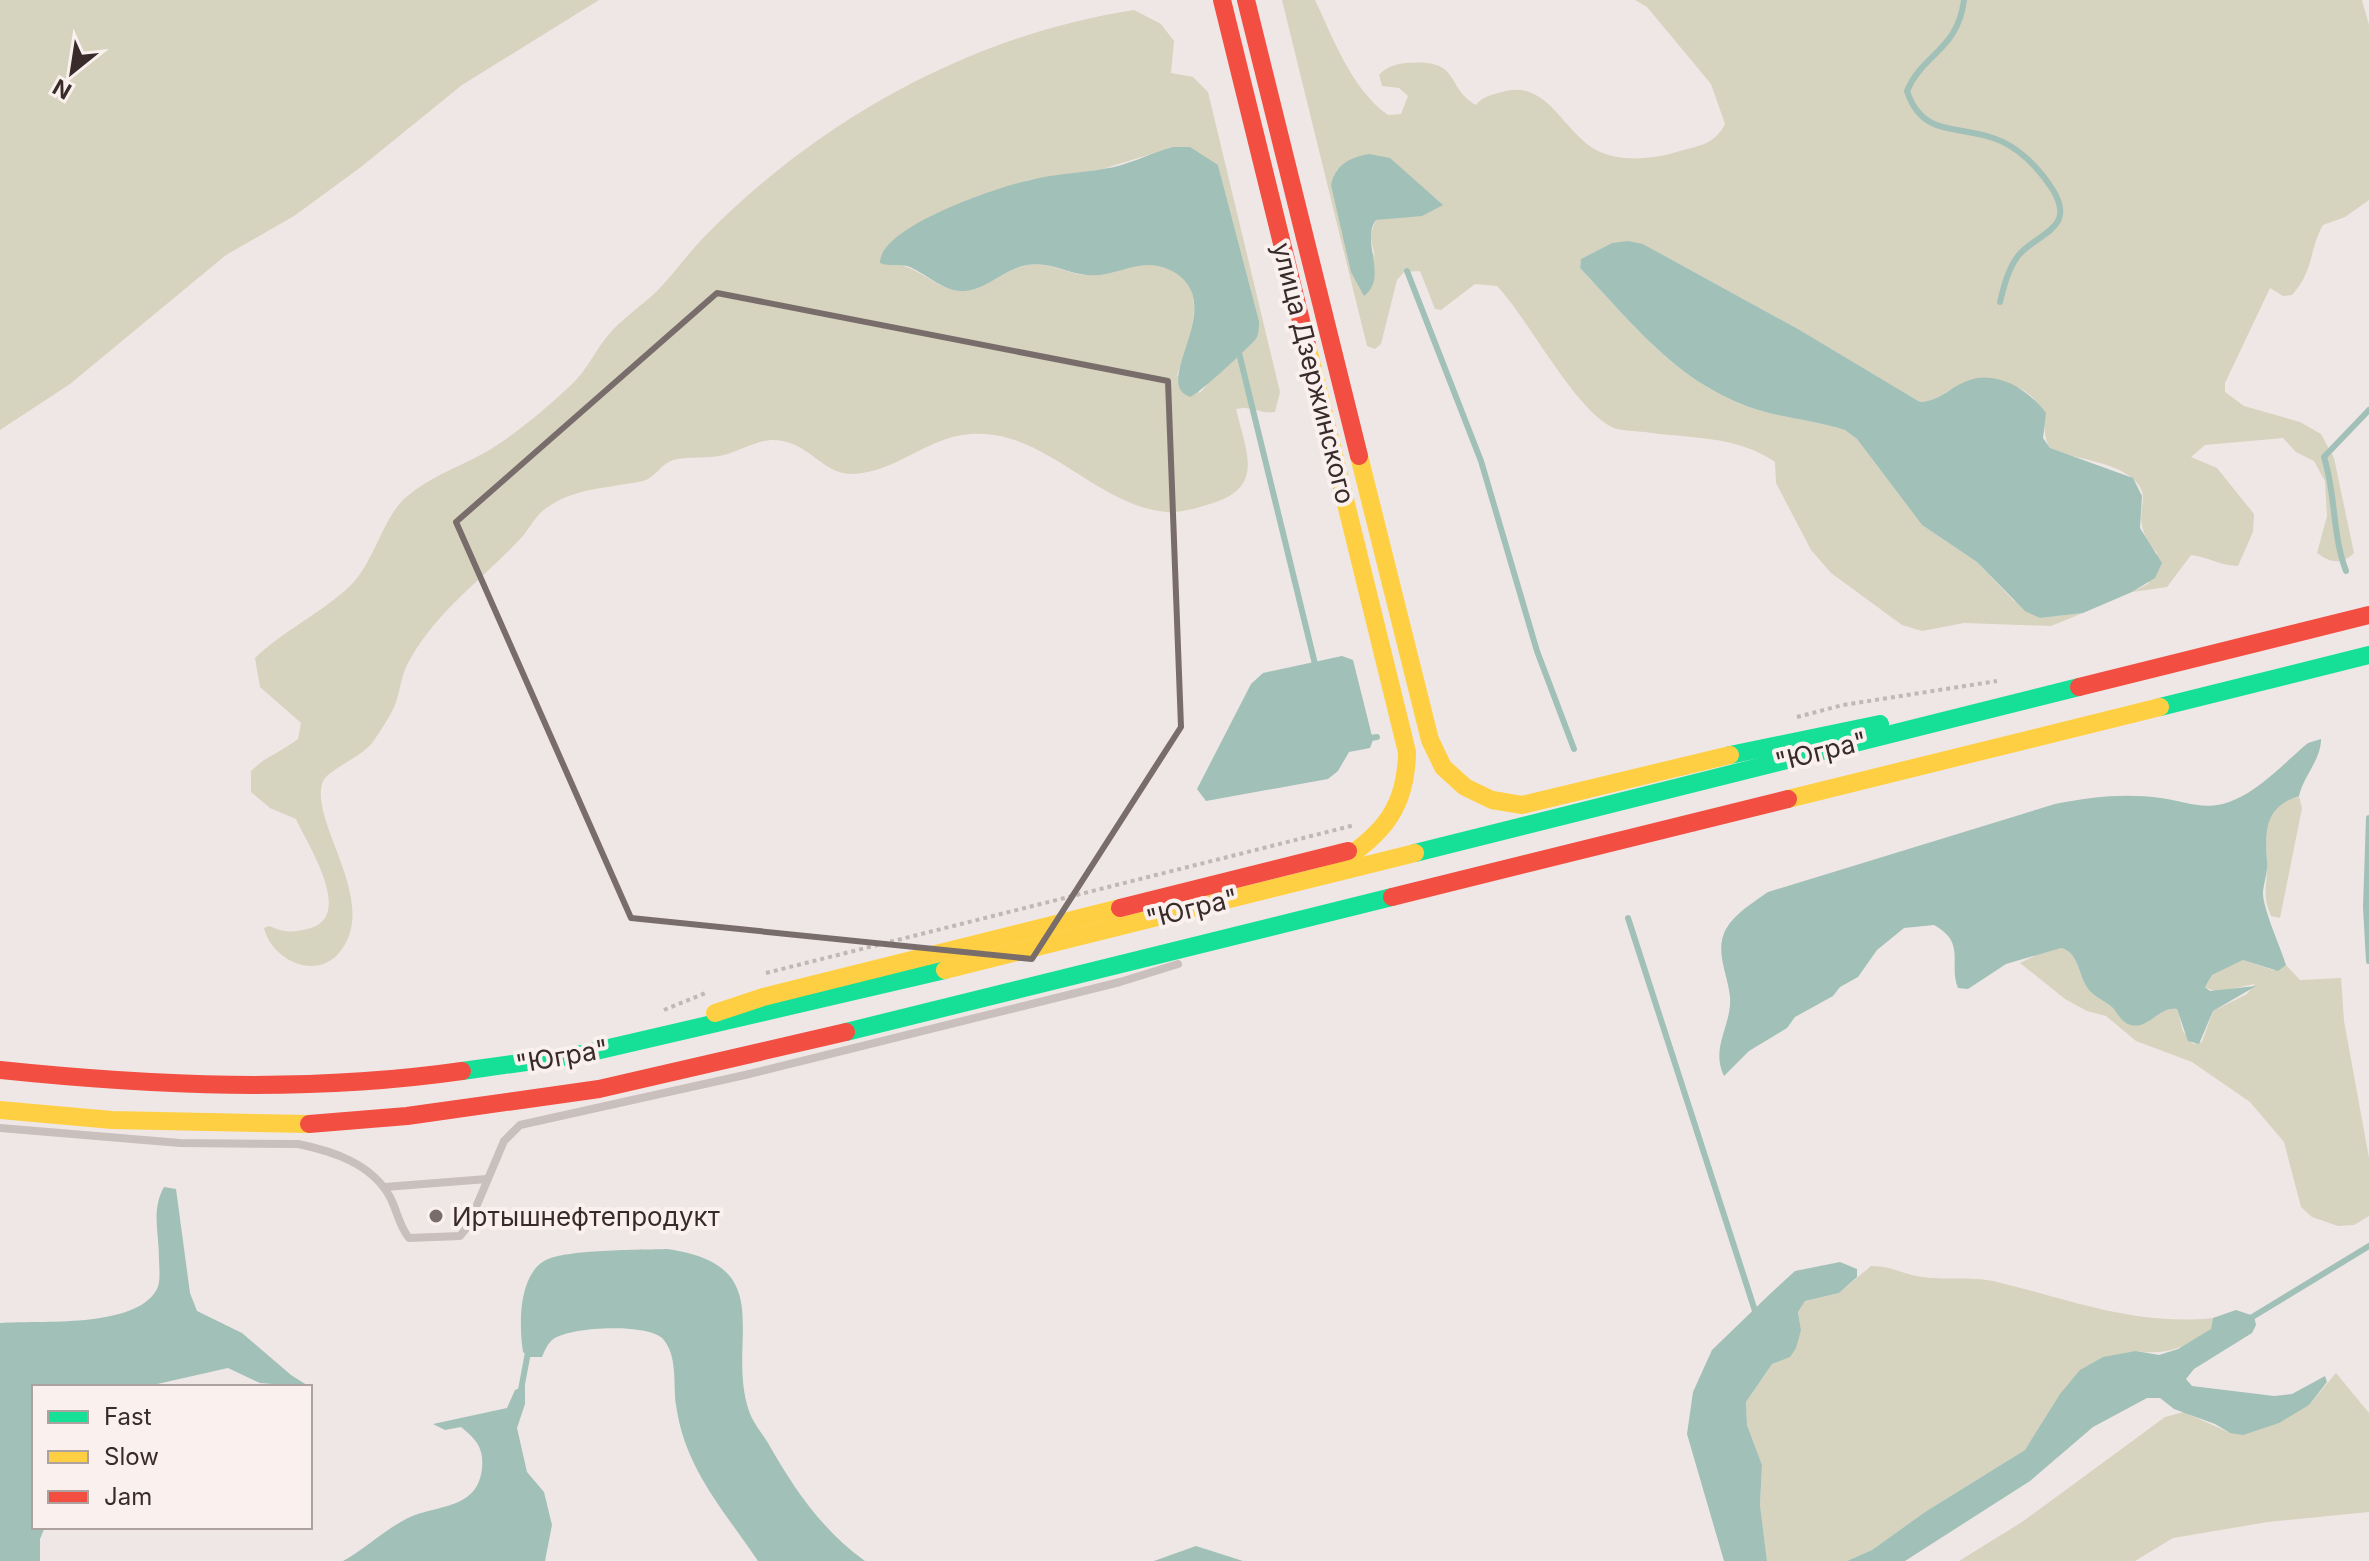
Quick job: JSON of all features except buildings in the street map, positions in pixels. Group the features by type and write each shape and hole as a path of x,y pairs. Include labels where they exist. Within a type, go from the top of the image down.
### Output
{"main road":[{"name":"улица Дзержинского","path":"1222,0 1408,768 1403,796 1390,821 1365,846 1321,875"},
{"name":"улица Дзержинского","path":"1246,0 1430,740 1437,758 1453,777 1479,795 1506,804"},
{"name":"\"Югра\"","path":"0,1070 127,1083 300,1086 406,1079 626,1045 862,991 2369,615"},
{"name":"\"Югра\"","path":"0,1110 112,1120 307,1124 507,1104 724,1062 2369,655"},
{"path":"1506,804 1545,802 1785,742 2072,689"},
{"path":"1506,804 1567,814"},
{"path":"626,1045 763,997 1365,846"}],"lane":[{"path":"1205,955 1361,903"},
{"path":"0,1128 180,1143 298,1144 347,1159 364,1168 385,1187 409,1238 430,1238 465,1232 504,1141 512,1131 529,1122 760,1071 1120,982 1191,960"},
{"path":"385,1187 487,1179"}],"path":[{"path":"1797,717 1843,705 2006,680"},
{"path":"762,974 1355,825"},
{"path":"652,1015 717,989"}],"highlighted area":[{"path":"717,293 1168,381 1181,727 1032,959 631,918 456,522"}],"shaded area":[{"path":"0,0 599,0 462,85 361,167 294,216 226,255 70,384 0,430"},
{"path":"1282,0 1315,0 1354,78 1388,115 1401,114 1408,96 1399,88 1382,86 1379,75 1394,65 1436,65 1450,75 1459,90 1476,105 1502,92 1518,90 1531,93 1543,99 1584,142 1596,150 1616,157 1638,158 1700,146 1716,136 1725,124 1711,84 1647,7 1635,0 2362,0 2369,25 2369,200 2345,217 2323,225 2308,269 2292,295 2283,296 2270,288 2225,383 2225,392 2244,406 2300,422 2321,434 2334,458 2354,553 2340,561 2331,561 2317,553 2327,516 2325,481 2314,461 2296,452 2283,438 2205,445 2191,457 2217,468 2254,514 2253,532 2238,566 2191,555 2167,587 2132,592 2148,584 2157,553 2143,530 2142,491 2130,476 2119,470 2050,448 2040,406 2029,394 2009,384 1986,381 1964,384 1934,399 1920,402 1798,329 1643,244 1612,243 1581,259 1580,268 1637,329 1677,366 1723,396 1749,407 1845,430 1857,439 1922,525 1977,562 2013,600 2040,618 2083,613 2051,626 1964,623 1922,631 1902,625 1831,573 1811,550 1776,483 1775,462 1729,442 1614,428 1584,404 1497,286 1475,284 1441,310 1435,309 1420,271 1404,272 1397,280 1381,344 1375,349 1367,346","holes":["1337,169 1416,184 1439,201 1401,217 1376,220 1370,235 1375,257 1332,185"]},
{"path":"1134,10 1161,24 1174,41 1171,73 1193,77 1208,92 1280,392 1275,412 1236,409 1248,467 1239,488 1228,497 1210,504 1166,512 1116,496 1022,443 997,435 970,434 939,441 883,468 852,474 832,469 797,446 767,440 724,455 673,460 643,481 568,496 542,512 522,537 432,628 408,663 395,705 375,739 325,779 321,801 349,890 353,913 349,934 338,954 317,966 305,966 284,957 268,939 264,928 269,926 290,932 311,928 323,920 328,909 328,894 317,861 296,819 270,808 251,792 251,771 298,739 301,723 260,687 255,658 351,585 405,498 433,478 495,446 550,404 576,380 620,322 655,293 703,238 748,195 796,156 900,89 956,62 1073,22","holes":["1173,147 1218,165 1259,321 1255,340 1221,368 1200,393 1177,375 1188,343 1194,309 1186,280 1174,269 1146,263 1087,275 1036,264 1019,267 977,288 959,291 904,266 906,231 967,200 1028,180 1103,169"]},
{"path":"2299,796 2302,808 2280,918 2271,916 2266,896 2267,824 2276,808"},
{"path":"2061,948 2073,956 2087,988 2126,1022 2143,1024 2165,1011 2177,1009 2183,1031 2193,1044 2202,1042 2213,1011 2247,994 2255,984 2216,992 2205,987 2212,975 2243,960 2273,970 2286,965 2300,980 2341,978 2344,1021 2369,1158 2369,1216 2354,1225 2338,1226 2312,1217 2301,1207 2284,1142 2250,1102 2192,1062 2136,1041 2106,1016 2087,1011 2065,999 2020,963 2047,950"},
{"path":"1871,1266 1923,1277 1997,1282 2130,1315 2213,1318 2211,1329 2185,1345 2167,1351 2136,1351 2042,1427 2025,1450 1925,1512 1872,1550 1847,1561 1767,1561 1760,1505 1762,1465 1747,1425 1746,1402 1772,1364 1789,1357 1801,1330 1798,1312 1805,1301 1839,1293"},
{"path":"2336,1373 2369,1413 2369,1512 2268,1522 2173,1538 2135,1561 1959,1561 2022,1522 2165,1417 2184,1412 2230,1433 2309,1405"}],"water":[{"path":"1173,147 1190,147 1218,165 1259,321 1255,340 1190,397 1180,389 1178,376 1193,320 1194,301 1187,284 1170,270 1149,265 1087,275 1043,265 1027,265 985,285 959,291 910,267 880,263 885,249 899,235 943,210 1030,180 1112,167"},
{"path":"1369,154 1390,158 1443,205 1422,216 1376,220 1371,238 1374,279 1364,296 1351,272 1331,185 1344,163"},
{"path":"1628,241 1643,244 1798,329 1920,402 1978,378 2000,380 2021,390 2046,413 2043,438 2050,448 2133,478 2142,496 2140,528 2162,563 2155,578 2132,592 2083,613 2040,618 2025,611 1977,562 1922,525 1857,439 1845,430 1773,414 1723,396 1699,382 1656,348 1580,268 1581,259 1612,243"},
{"path":"1342,656 1353,660 1373,740 1370,748 1349,752 1338,771 1328,779 1206,801 1197,789 1251,684 1263,673"},
{"path":"2321,739 2318,754 2299,796 2279,806 2267,829 2263,899 2286,965 2278,971 2243,960 2212,975 2205,987 2210,991 2256,986 2213,1011 2199,1044 2188,1041 2177,1009 2165,1011 2137,1026 2125,1022 2113,1008 2087,988 2073,956 2061,948 2006,964 1968,989 1958,988 1955,954 1950,939 1934,925 1904,928 1877,950 1858,977 1840,987 1833,996 1795,1017 1787,1028 1749,1051 1724,1076 1719,1056 1730,997 1721,954 1723,937 1734,918 1768,892 2055,804 2121,796 2161,798 2206,806 2224,804 2254,789 2308,743"},
{"path":"164,1187 176,1189 190,1293 197,1311 242,1333 307,1385 260,1383 228,1368 153,1385 32,1385 32,1529 44,1529 40,1539 40,1561 0,1561 0,1323 108,1317 146,1302 159,1282 157,1213"},
{"path":"667,1249 703,1258 725,1271 737,1289 742,1309 743,1384 749,1411 810,1508 835,1536 865,1561 758,1561 697,1469 681,1428 671,1354 663,1339 655,1334 607,1328 573,1332 550,1343 542,1357 529,1357 523,1352 521,1316 525,1290 535,1268 544,1261 585,1252"},
{"path":"1840,1262 1857,1269 1857,1277 1839,1293 1805,1301 1798,1312 1801,1330 1796,1348 1790,1357 1772,1364 1746,1402 1747,1425 1762,1465 1760,1505 1767,1561 1724,1561 1687,1434 1693,1392 1712,1350 1795,1271"},
{"path":"2236,1310 2254,1316 2256,1325 2252,1333 2194,1369 2186,1379 2192,1386 2274,1396 2292,1394 2325,1376 2327,1382 2309,1405 2279,1423 2243,1435 2230,1433 2174,1409 2160,1398 2147,1398 2093,1427 2030,1481 1905,1561 1847,1561 1872,1550 1925,1512 2025,1450 2060,1394 2080,1370 2103,1357 2136,1351 2159,1355 2178,1349 2211,1329 2213,1318"},
{"path":"525,1386 525,1404 517,1428 527,1472 544,1492 552,1525 545,1561 343,1561 406,1519 453,1504 473,1492 482,1468 478,1444 461,1427 445,1430 433,1424 507,1408 515,1390"},
{"path":"1196,1546 1243,1561 1154,1561"}],"waterway":[{"path":"1964,0 1955,30 1921,68 1907,91 1914,106 1931,123 1980,134 2011,146 2041,174 2059,203 2057,222 2015,261 2000,302"},
{"path":"1407,271 1481,461 1537,651 1574,749"},
{"path":"1239,353 1315,664"},
{"path":"2346,571 2338,543 2324,457 2369,410"},
{"path":"1364,739 1377,737"},
{"path":"2369,818 2366,907 2369,961"},
{"path":"1628,918 1756,1314"},
{"path":"2249,1319 2369,1246"},
{"path":"520,1395 529,1347"}],"traffic: fast":[{"path":"2160,707 2369,655"},
{"path":"1415,853 2079,687"},
{"path":"1730,755 1880,724"},
{"path":"846,1032 1392,897"},
{"path":"462,1071 583,1054 945,970"}],"traffic: slow":[{"path":"1307,345 1407,752 1401,793 1386,823 1361,847 1328,871"},
{"path":"1359,456 1430,740 1443,767 1465,787 1492,800 1522,805 1730,755"},
{"path":"1788,799 2160,707"},
{"path":"945,970 1415,853"},
{"path":"715,1013 763,997 1120,908"},
{"path":"0,1110 112,1120 309,1124"}],"traffic: jam":[{"path":"1222,0 1307,345"},
{"path":"1246,0 1359,456"},
{"path":"2079,687 2369,615"},
{"path":"1392,897 1788,799"},
{"path":"1120,908 1348,851"},
{"path":"309,1124 407,1116 599,1089 846,1032"},
{"path":"0,1070 116,1080 231,1085 346,1082 462,1071"}],"place":[{"name":"Иртышнефтепродукт","path":"436,1216"}]}
